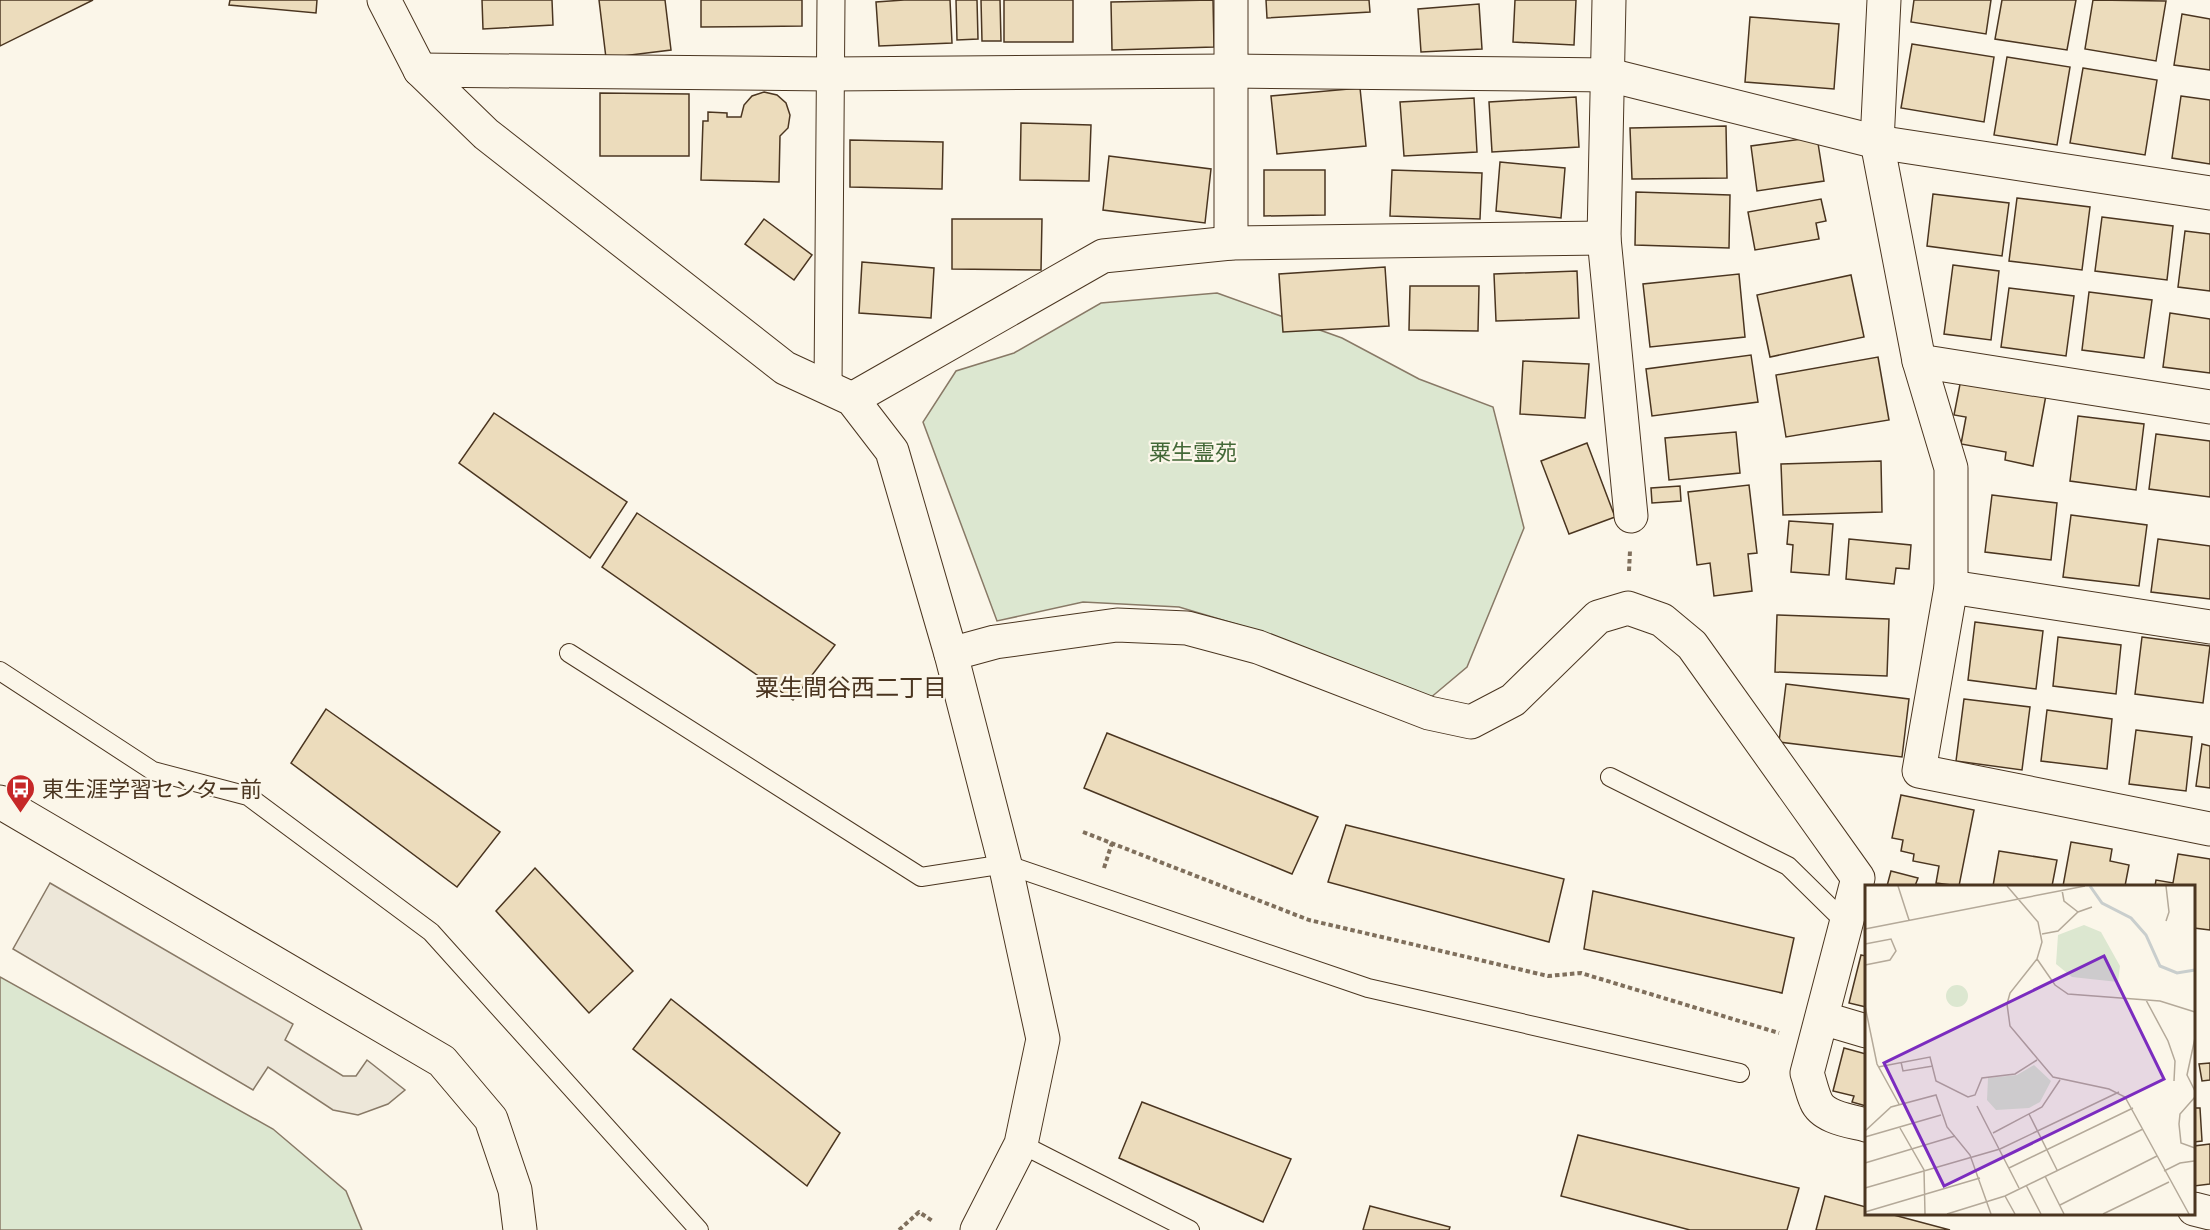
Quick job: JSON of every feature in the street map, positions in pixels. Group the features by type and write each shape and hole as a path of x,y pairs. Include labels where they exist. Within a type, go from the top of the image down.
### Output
{"street":[{"path":"384,0 420,70 486,134 785,368 840,393 892,451 951,654 1005,864 1043,1039 1021,1144 977,1230"},
{"path":"831,0 830,74 840,393"},
{"path":"1231,0 1231,243"},
{"path":"1610,0 1604,238 1631,516"},
{"path":"1884,0 1877,142 1919,362 1951,468 1951,587 1918,771 2210,829"},
{"path":"420,70 830,74 1231,70 1609,75 1877,142 2210,193"},
{"path":"840,393 1103,256 1231,243 1604,238"},
{"path":"1919,362 2210,407"},
{"path":"1951,587 2210,627"},
{"path":"951,654 995,642 1117,625 1187,628 1258,647 1429,713 1471,722 1513,699 1598,617 1628,608 1662,620 1692,645 1858,878 1807,1073 1816,1103 1826,1112 1865,1125"},
{"path":"0,802 442,1061 491,1119 515,1190 520,1230"},
{"path":"1818,1031 1865,1031"},
{"path":"2195,1209 2210,1213"}],"lane":[{"path":"569,653 921,877 1005,864 1368,988 1740,1073"},
{"path":"0,671 153,771 248,796 431,932 699,1230"},
{"path":"1610,777 1788,866 1846,923"},
{"path":"1021,1144 1190,1230"}],"path":[{"path":"1628,608 1631,516"},
{"path":"1083,832 1309,920 1548,976 1581,973 1818,1031"},
{"path":"899,1230 919,1212 934,1222"}],"green space":[{"name":"粟生霊苑","path":"1217,293 1342,338 1419,379 1493,407 1524,528 1467,667 1429,699 1256,630 1179,607 1083,602 997,621 923,422 956,371 1014,353 1101,303"},
{"path":"0,977 273,1129 346,1191 362,1230 0,1230"}],"shaded area":[{"path":"50,883 293,1024 285,1040 343,1076 356,1076 367,1060 405,1090 388,1104 358,1115 333,1110 268,1067 253,1090 13,949"}],"building":[{"path":"0,0 93,0 0,46"},
{"path":"230,0 317,0 316,13 229,5"},
{"path":"482,0 552,0 553,25 483,29"},
{"path":"599,0 665,0 671,50 606,58"},
{"path":"701,0 802,0 802,26 701,27"},
{"path":"950,0 952,43 879,46 876,2"},
{"path":"956,0 977,0 978,39 957,40"},
{"path":"981,0 1000,0 1001,41 982,41"},
{"path":"1004,0 1073,0 1073,42 1004,42"},
{"path":"1213,0 1214,47 1112,50 1111,2"},
{"path":"1266,0 1369,0 1370,12 1267,18"},
{"path":"1515,0 1576,0 1574,45 1513,42"},
{"path":"1914,0 1991,0 1986,34 1911,22"},
{"path":"2002,0 2076,0 2067,50 1995,39"},
{"path":"2093,0 2166,1 2156,61 2085,49"},
{"path":"1479,4 1482,49 1421,52 1418,9"},
{"path":"2182,14 2210,19 2210,70 2174,65"},
{"path":"1750,17 1839,24 1834,89 1745,82"},
{"path":"1912,44 1994,57 1984,122 1901,108"},
{"path":"2007,57 2070,67 2057,145 1994,135"},
{"path":"2083,68 2157,80 2145,155 2070,143"},
{"path":"1360,88 1366,146 1277,154 1271,96"},
{"path":"764,92 777,95 786,103 790,115 788,128 780,136 779,182 701,180 703,121 708,121 708,112 727,113 727,117 741,117 744,105 752,96"},
{"path":"600,93 689,94 689,156 600,156"},
{"path":"2181,96 2210,100 2210,164 2172,158"},
{"path":"1576,97 1579,147 1492,152 1489,102"},
{"path":"1474,98 1477,152 1404,156 1400,102"},
{"path":"1021,123 1091,125 1089,181 1020,180"},
{"path":"1726,126 1727,178 1632,179 1630,128"},
{"path":"1817,137 1824,181 1757,191 1751,146"},
{"path":"850,140 943,142 942,189 850,187"},
{"path":"1109,156 1211,169 1205,223 1103,210"},
{"path":"1500,162 1565,168 1561,218 1496,211"},
{"path":"1264,170 1325,170 1325,215 1264,216"},
{"path":"1392,170 1482,173 1480,219 1390,216"},
{"path":"1636,192 1730,195 1729,248 1635,245"},
{"path":"1933,194 2009,203 2002,256 1927,246"},
{"path":"2017,198 2090,207 2082,270 2009,261"},
{"path":"1821,199 1826,221 1816,223 1819,239 1755,250 1748,212"},
{"path":"2102,217 2173,226 2167,280 2095,271"},
{"path":"764,219 812,255 794,280 745,244"},
{"path":"952,219 1042,219 1041,270 952,269"},
{"path":"2185,231 2210,234 2210,291 2178,287"},
{"path":"862,262 934,268 931,318 859,313"},
{"path":"1953,265 1999,271 1991,340 1944,334"},
{"path":"1385,267 1389,326 1283,332 1279,274"},
{"path":"1577,271 1579,318 1496,321 1494,274"},
{"path":"1739,274 1745,337 1650,347 1643,284"},
{"path":"1851,275 1864,337 1770,357 1757,295"},
{"path":"1410,286 1479,286 1478,331 1409,330"},
{"path":"2009,288 2074,296 2066,356 2001,347"},
{"path":"2089,292 2152,300 2144,358 2082,350"},
{"path":"2170,313 2210,319 2210,373 2163,367"},
{"path":"1751,355 1758,402 1652,416 1646,369"},
{"path":"1878,357 1889,420 1786,437 1776,375"},
{"path":"1523,361 1589,364 1585,418 1520,414"},
{"path":"1961,379 2046,395 2033,466 2005,460 2006,452 1961,444 1966,417 1954,415"},
{"path":"494,413 627,502 590,558 459,463"},
{"path":"2078,416 2144,424 2136,490 2070,481"},
{"path":"1736,432 1740,473 1669,480 1665,438"},
{"path":"2156,434 2210,441 2210,497 2149,489"},
{"path":"1587,443 1615,517 1569,534 1541,461"},
{"path":"1881,461 1882,512 1783,515 1781,464"},
{"path":"1749,485 1757,553 1748,554 1752,591 1714,596 1710,563 1697,565 1688,492"},
{"path":"1680,486 1681,501 1652,503 1651,488"},
{"path":"1992,495 2057,503 2051,560 1985,552"},
{"path":"637,513 835,645 793,700 602,567"},
{"path":"2071,515 2147,525 2139,586 2063,577"},
{"path":"1789,521 1833,524 1829,575 1791,572 1793,545 1787,544"},
{"path":"1849,539 1911,545 1909,569 1896,568 1894,584 1846,579"},
{"path":"2158,539 2210,546 2210,599 2151,592"},
{"path":"1777,615 1889,619 1887,676 1775,672"},
{"path":"1975,622 2043,631 2036,689 1968,680"},
{"path":"2058,637 2121,645 2116,694 2053,686"},
{"path":"2142,637 2210,646 2203,703 2135,694"},
{"path":"1786,684 1909,699 1902,757 1779,742"},
{"path":"1964,699 2030,707 2022,770 1956,761"},
{"path":"326,709 500,832 457,887 291,763"},
{"path":"2047,710 2112,719 2107,769 2041,761"},
{"path":"2136,730 2192,737 2186,791 2129,784"},
{"path":"1107,733 1318,817 1292,874 1084,788"},
{"path":"2202,744 2210,746 2210,788 2196,786"},
{"path":"1901,795 1974,810 1959,885 1936,883 1939,866 1913,861 1914,854 1901,851 1903,840 1892,838"},
{"path":"1346,825 1564,879 1549,942 1328,882"},
{"path":"2071,842 2112,849 2110,861 2129,865 2125,885 2063,885"},
{"path":"1999,851 2057,860 2052,885 1993,885"},
{"path":"2178,854 2210,859 2210,930 2195,928 2195,885 2155,885 2156,880 2173,883"},
{"path":"535,868 633,971 589,1013 496,911"},
{"path":"1891,871 1918,878 1915,885 1887,885"},
{"path":"1593,891 1794,938 1782,993 1584,949"},
{"path":"1861,955 1865,956 1865,1007 1849,1003"},
{"path":"671,999 840,1133 807,1186 633,1049"},
{"path":"1844,1048 1865,1054 1865,1106 1852,1102 1854,1096 1833,1091"},
{"path":"2210,1063 2210,1080 2202,1081 2199,1064"},
{"path":"1142,1102 1291,1159 1263,1222 1119,1158"},
{"path":"2195,1108 2200,1108 2202,1141 2195,1142"},
{"path":"1578,1135 1799,1188 1787,1230 1690,1230 1561,1196"},
{"path":"2210,1144 2210,1184 2195,1186 2195,1146"},
{"path":"1825,1196 1865,1207 1865,1215 1894,1215 1950,1230 1816,1230"},
{"path":"1370,1206 1450,1227 1449,1230 1363,1230"}],"place":[{"name":"東生涯学習センター前","path":"21,814"}],"district":[{"name":"粟生間谷西二丁目","path":"851,686"}]}
